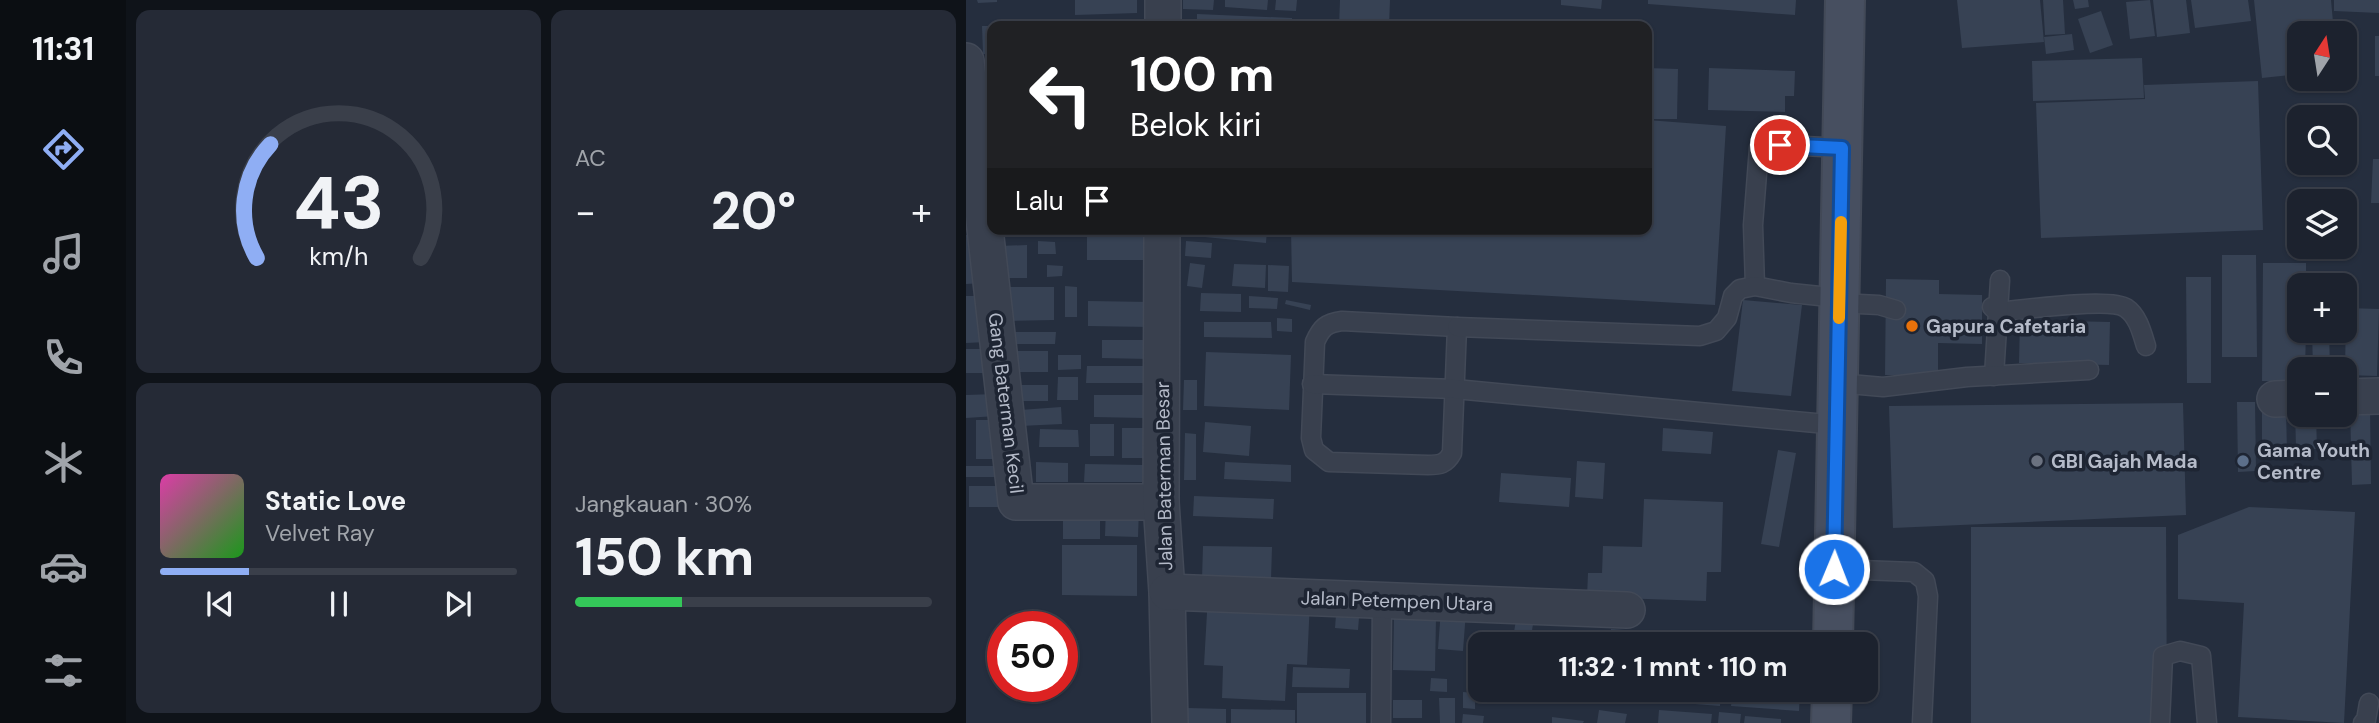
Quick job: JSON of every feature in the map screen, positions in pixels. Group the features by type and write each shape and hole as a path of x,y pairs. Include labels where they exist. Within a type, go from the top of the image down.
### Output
{"main road":[{"path":"1833,632 1845,0"},
{"path":"1831,723 1832,702"}],"street":[{"path":"1163,0 1163,21"},
{"name":"Gang Baterman Kecil","path":"966,61 979,288 1016,502 1161,502"},
{"name":"Jalan Baterman Besar","path":"1162,235 1161,502 1167,592 1170,723"},
{"path":"2357,397 2379,396"},
{"name":"Jalan Petempen Utara","path":"1167,592 1627,610"}],"lane":[{"path":"1755,286 1753,225 1759,148 1766,144 1842,148"},
{"path":"1994,376 1995,310 2000,280"},
{"path":"1457,327 1452,453 1448,460 1440,465 1341,463 1329,462 1314,450 1311,438 1315,342 1320,329 1329,322 1700,336 1716,331 1727,318 1733,296 1740,289 1755,286 1896,310"},
{"path":"1995,310 2114,304 2126,307 2134,315 2146,346"},
{"path":"1838,383 1883,387 2089,370"},
{"path":"1312,384 1455,389 1837,425"},
{"path":"1834,569 1914,572 1925,581 1928,596 1922,723"},
{"path":"1381,723 1382,600"},
{"path":"2160,723 2163,656 2180,650 2201,656 2207,723"},
{"path":"2363,723 2369,703"}],"building":[{"path":"977,0 997,0 997,2 978,3"},
{"path":"1075,0 1137,0 1137,13 1075,15"},
{"path":"1183,0 1214,0 1213,10 1183,9"},
{"path":"1225,0 1268,0 1267,10 1225,7"},
{"path":"1276,0 1297,0 1296,11 1275,10"},
{"path":"1340,0 1390,0 1389,21 1339,21"},
{"path":"1561,0 1602,0 1601,9 1561,5"},
{"path":"1648,0 1796,0 1795,15 1648,4"},
{"path":"1957,0 2040,0 2044,42 1962,48"},
{"path":"2043,0 2063,0 2065,34 2045,35"},
{"path":"2073,0 2088,0 2089,7 2075,9"},
{"path":"2150,0 2155,36 2130,39 2126,2"},
{"path":"2153,0 2186,0 2190,33 2157,37"},
{"path":"2191,0 2248,0 2251,21 2195,28"},
{"path":"2254,0 2331,0 2333,21 2287,21 2287,75 2262,78"},
{"path":"2334,0 2379,0 2379,13 2334,11"},
{"path":"2101,11 2113,45 2090,53 2078,19"},
{"path":"1197,14 1292,18 1292,21 1197,21"},
{"path":"982,26 987,26 987,54 983,54"},
{"path":"2072,34 2074,50 2046,54 2044,37"},
{"path":"2375,36 2379,36 2379,76 2375,76"},
{"path":"2142,58 2144,98 2033,101 2032,61"},
{"path":"983,66 987,66 987,86 983,86"},
{"path":"1652,68 1678,69 1677,119 1652,119"},
{"path":"1709,68 1795,71 1794,96 1785,96 1785,112 1708,110"},
{"path":"2258,81 2263,230 2041,238 2036,103 2145,99 2144,85"},
{"path":"980,95 987,95 987,122 981,123"},
{"path":"1652,120 1726,126 1715,305 1292,282 1291,235 1652,235"},
{"path":"2373,159 2379,159 2379,203 2371,203"},
{"path":"979,234 983,283 966,284 966,235"},
{"path":"997,235 1033,235 997,237"},
{"path":"1087,235 1144,236 1144,260 1087,260"},
{"path":"1205,235 1267,235 1266,243"},
{"path":"1038,241 1055,242 1056,254 1038,254"},
{"path":"1186,241 1212,243 1211,258 1185,256"},
{"path":"1027,245 1027,278 997,278 998,246"},
{"path":"2222,255 2256,255 2257,357 2222,357"},
{"path":"1190,263 1205,265 1202,288 1187,286"},
{"path":"2263,263 2306,263 2306,273 2287,273 2287,343 2306,343 2305,357 2287,357 2287,381 2262,381"},
{"path":"1234,264 1266,265 1265,288 1232,286"},
{"path":"1047,265 1063,266 1062,276 1047,277"},
{"path":"1268,265 1289,266 1288,292 1268,291"},
{"path":"2186,277 2211,277 2211,383 2187,383"},
{"path":"1886,279 1939,280 1939,294 1982,295 1982,344 1938,343 1938,376 1885,375"},
{"path":"1065,286 1077,287 1077,317 1065,317"},
{"path":"1003,287 1054,287 1054,320 1003,321"},
{"path":"1201,293 1241,294 1241,312 1200,311"},
{"path":"966,296 984,296 986,342 966,343"},
{"path":"1249,296 1278,298 1277,309 1249,308"},
{"path":"1286,300 1311,305 1310,310 1285,304"},
{"path":"1743,300 1802,305 1791,396 1732,391"},
{"path":"1088,301 1151,302 1151,327 1088,326"},
{"path":"2357,308 2379,309 2377,376 2357,375 2357,357 2345,357 2345,343 2357,343"},
{"path":"1277,318 1292,319 1292,332 1277,331"},
{"path":"2020,320 2110,322 2109,365 2019,363"},
{"path":"1204,322 1271,322 1272,338 1204,337"},
{"path":"1013,332 1056,332 1055,344 1013,344"},
{"path":"1102,340 1148,340 1148,359 1102,358"},
{"path":"2312,343 2329,343 2330,357 2313,357"},
{"path":"966,349 990,349 990,373 966,373"},
{"path":"1017,351 1048,351 1048,372 1017,372"},
{"path":"1206,352 1291,355 1289,410 1204,406"},
{"path":"1058,355 1081,355 1081,369 1058,370"},
{"path":"1087,366 1149,366 1149,383 1086,383"},
{"path":"1058,377 1078,377 1078,400 1057,400"},
{"path":"1184,380 1197,380 1197,410 1183,410"},
{"path":"1021,385 1048,385 1048,401 1021,401"},
{"path":"995,394 996,416 966,418 966,395"},
{"path":"1094,395 1144,395 1144,418 1094,417"},
{"path":"2237,402 2255,402 2256,471 2238,472"},
{"name":"GBI Gajah Mada","path":"2183,403 2186,515 1893,528 1889,406"},
{"path":"2370,406 2371,484 2352,485 2351,427 2357,427 2357,407"},
{"path":"1061,407 1062,424 1020,426 1020,410"},
{"path":"2262,409 2286,409 2287,453 2262,454"},
{"path":"976,420 1003,420 1003,459 976,459"},
{"path":"1205,422 1251,426 1249,456 1203,452"},
{"path":"1090,424 1114,424 1114,456 1090,456"},
{"path":"2295,427 2316,427 2317,449 2296,449"},
{"path":"1122,428 1143,428 1143,458 1122,458"},
{"path":"1663,428 1713,432 1711,454 1662,451"},
{"path":"1040,429 1078,430 1079,447 1039,447"},
{"path":"1185,433 1196,434 1196,480 1184,480"},
{"path":"1778,450 1796,453 1779,547 1761,544"},
{"path":"1577,461 1605,463 1603,499 1575,497"},
{"path":"1036,462 1068,463 1068,482 1036,482"},
{"path":"1225,462 1291,465 1291,482 1224,479"},
{"path":"1085,464 1143,465 1142,482 1084,482"},
{"path":"966,466 1012,466 1012,477 966,477"},
{"path":"1501,473 1571,478 1569,507 1499,502"},
{"path":"969,486 1007,486 1007,507 969,507"},
{"path":"1194,496 1274,499 1273,519 1193,516"},
{"path":"1644,499 1723,502 1721,572 1707,572 1706,601 1587,597 1588,573 1602,573 1603,546 1642,547"},
{"path":"1106,507 1139,508 1138,537 1105,536"},
{"path":"2249,507 2355,512 2344,723 2238,717 2244,603 2178,599 2178,535"},
{"path":"1063,512 1100,512 1100,539 1063,539"},
{"path":"1971,527 2166,527 2167,723 1971,723"},
{"path":"1062,545 1137,545 1137,596 1062,595"},
{"path":"1203,546 1272,547 1271,580 1202,579"},
{"path":"1208,595 1310,601 1307,665 1287,664 1285,701 1222,698 1223,666 1204,665"},
{"path":"1337,602 1360,605 1358,630 1335,628"},
{"path":"1441,609 1466,611 1463,651 1438,649"},
{"path":"1394,617 1436,618 1435,671 1393,670"},
{"path":"1516,620 1533,624 1532,632 1514,632"},
{"path":"1611,629 1654,632 1611,632"},
{"path":"1293,667 1350,669 1349,688 1292,687"},
{"path":"1431,678 1447,679 1447,692 1430,691"},
{"path":"1463,692 1468,692 1468,702 1475,702 1475,709 1463,708"},
{"path":"1297,693 1366,693 1366,723 1297,723"},
{"path":"1439,698 1455,698 1455,723 1440,723"},
{"path":"1393,700 1422,700 1422,718 1393,718"},
{"path":"1669,702 1720,702 1720,706"},
{"path":"1732,702 1799,702 1799,711 1731,706"},
{"path":"1188,708 1226,709 1226,723 1187,723"},
{"path":"1231,709 1295,710 1295,723 1231,723"},
{"path":"1599,710 1627,714 1625,723 1597,723"},
{"path":"1659,710 1712,714 1711,723 1658,723"},
{"path":"1719,712 1741,714 1740,723 1718,723"},
{"path":"1463,714 1484,716 1483,723 1462,723"},
{"path":"1745,716 1781,719 1781,723 1744,723"},
{"path":"1552,717 1584,721 1552,723"}],"slow traffic":[{"path":"1839,318 1841,222"}],"place":[{"name":"Gapura Cafetaria","path":"1912,326"},
{"name":"GBI Gajah Mada","path":"2037,461"},
{"name":"Gama Youth Centre","path":"2243,461"}],"route":[{"path":"1780,145 1842,148 1834,569"}]}
